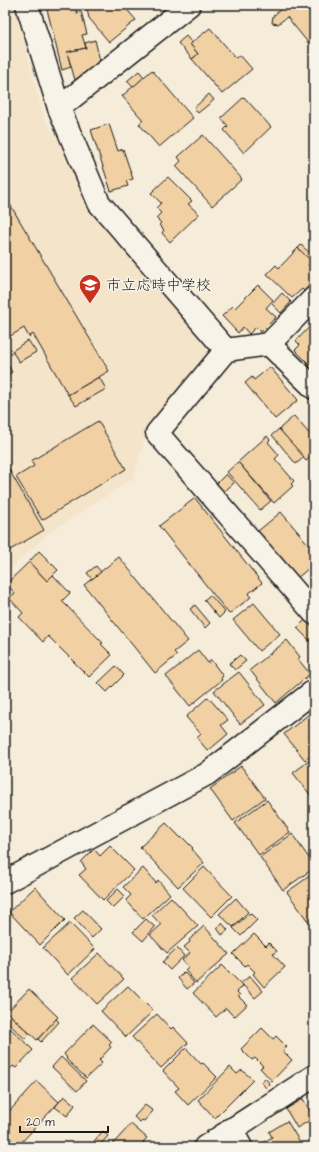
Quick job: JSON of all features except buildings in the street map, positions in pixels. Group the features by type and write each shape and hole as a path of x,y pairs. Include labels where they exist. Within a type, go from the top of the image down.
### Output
{"street":[{"path":"27,5 58,108 99,203 226,350"},
{"path":"58,108 188,5"},
{"path":"314,298 269,344 226,350 157,433 314,613"},
{"path":"269,344 314,388"},
{"path":"5,882 207,774 314,691"},
{"path":"205,1147 236,1138 314,1076"}],"shaded area":[{"name":"市立応時中学校","path":"5,5 14,5 45,121 210,345 209,356 147,430 134,478 50,532 5,574"}],"place":[{"name":"市立応時中学校","path":"90,304"}]}
